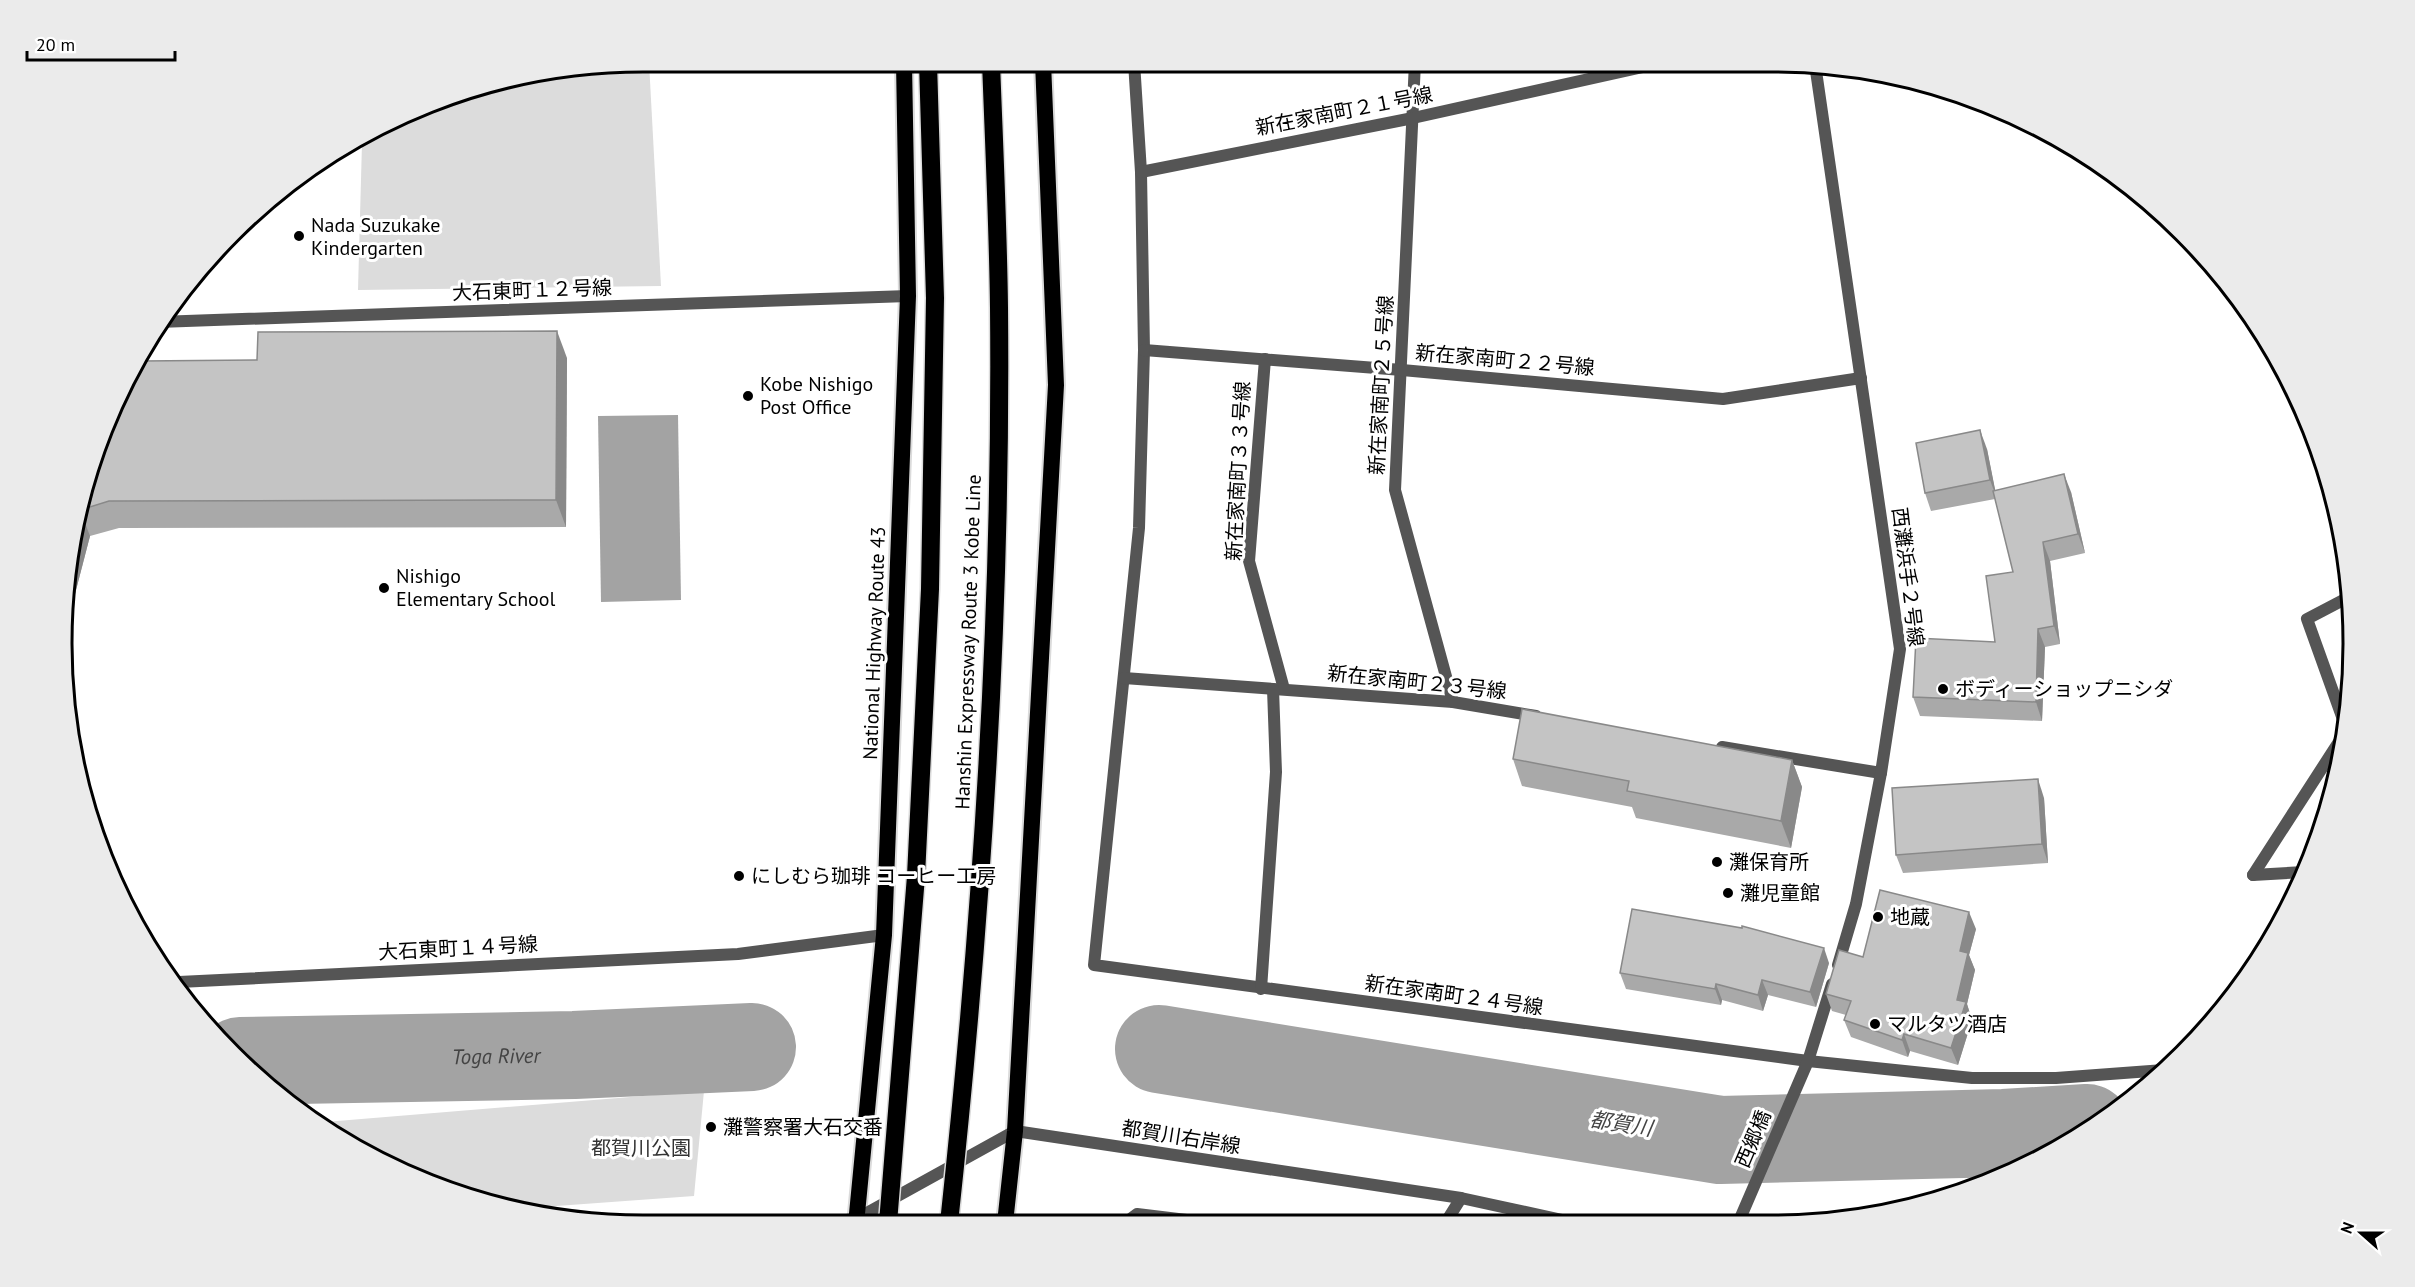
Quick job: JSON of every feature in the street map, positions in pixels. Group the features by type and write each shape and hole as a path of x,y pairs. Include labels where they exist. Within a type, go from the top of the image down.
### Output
{"highway":[{"name":"National Highway Route 43","path":"857,1215 884,935 908,296 904,72"},
{"name":"Hanshin Expressway Route 3 Kobe Line","path":"889,1215 916,876 930,589 935,298 928,72"},
{"name":"Hanshin Expressway Route 3 Kobe Line","path":"951,1215 980,884 995,590 999,307 992,72"},
{"path":"1006,1215 1016,1131 1056,385 1043,72"}],"street":[{"path":"1124,678 1139,528 1144,350 1141,172 1135,72"},
{"name":"新在家南町２５号線","path":"1415,72 1395,490 1453,702"},
{"name":"新在家南町２１号線","path":"1141,172 1413,118 1620,72"},
{"name":"西灘浜手２号線","path":"1797,1086 1808,1062 1856,904 1881,773 1900,649 1816,74"},
{"name":"大石東町１２号線","path":"171,322 908,296"},
{"name":"新在家南町２２号線","path":"1144,350 1402,370 1723,399 1861,378"},
{"name":"新在家南町３３号線","path":"1261,988 1276,772 1279,689 1249,561 1264,359"},
{"path":"2339,708 2307,619 2341,601"},
{"name":"新在家南町２３号線","path":"1124,678 1453,702 1543,717"},
{"name":"新在家南町２４号線","path":"1124,678 1094,965 1808,1062 1972,1078 2056,1078 2150,1071"},
{"path":"1713,746 1881,773"},
{"path":"2294,873 2253,875 2333,752"},
{"name":"大石東町１４号線","path":"183,982 738,954 884,935"},
{"name":"西郷橋","path":"1742,1215 1797,1086"},
{"name":"都賀川右岸線","path":"1016,1131 1461,1198 1539,1215"},
{"path":"867,1215 1016,1131"},
{"path":"1450,1215 1461,1198"}],"green space":[{"path":"650,72 661,286 358,290 362,147 425,116 496,91 569,77"},
{"name":"都賀川公園","path":"704,1091 694,1196 548,1207 532,1204 460,1185 425,1171 391,1156 330,1122"}],"shaded area":[{"path":"678,415 681,600 601,602 598,416"}],"building":[{"path":"557,331 556,500 109,501 88,507 102,460 116,425 147,361 257,360 258,332"},
{"path":"1980,430 1990,480 1925,493 1916,443"},
{"path":"2064,474 2078,534 2043,542 2054,626 2038,629 2036,702 1913,697 1916,638 1995,642 1986,576 2013,572 1993,491"},
{"path":"1522,709 1792,760 1781,821 1627,791 1629,781 1513,759"},
{"path":"2038,779 2042,844 1896,855 1892,788"},
{"path":"1880,890 1969,912 1960,951 1968,953 1957,1000 1966,1002 1951,1048 1904,1034 1902,1040 1844,1020 1851,1001 1826,994 1839,950 1863,957"},
{"path":"1632,909 1742,928 1742,926 1824,948 1810,992 1762,980 1758,995 1716,984 1715,989 1620,973"}],"waterway":[{"name":"Toga River","path":"253,1061 574,1055 752,1047"},
{"name":"都賀川","path":"1159,1049 1720,1140 2004,1133 2072,1129"}],"place":[{"name":"Nada Suzukake Kindergarten","path":"299,236"},
{"name":"Kobe Nishigo Post Office","path":"748,396"},
{"name":"Nishigo Elementary School","path":"384,588"},
{"name":"ボディーショップニシダ","path":"1943,689"},
{"name":"灘保育所","path":"1717,862"},
{"name":"にしむら珈琲 コーヒー工房","path":"739,876"},
{"name":"灘児童館","path":"1728,893"},
{"name":"地蔵","path":"1878,917"},
{"name":"マルタツ酒店","path":"1875,1024"},
{"name":"灘警察署大石交番","path":"711,1127"}]}
